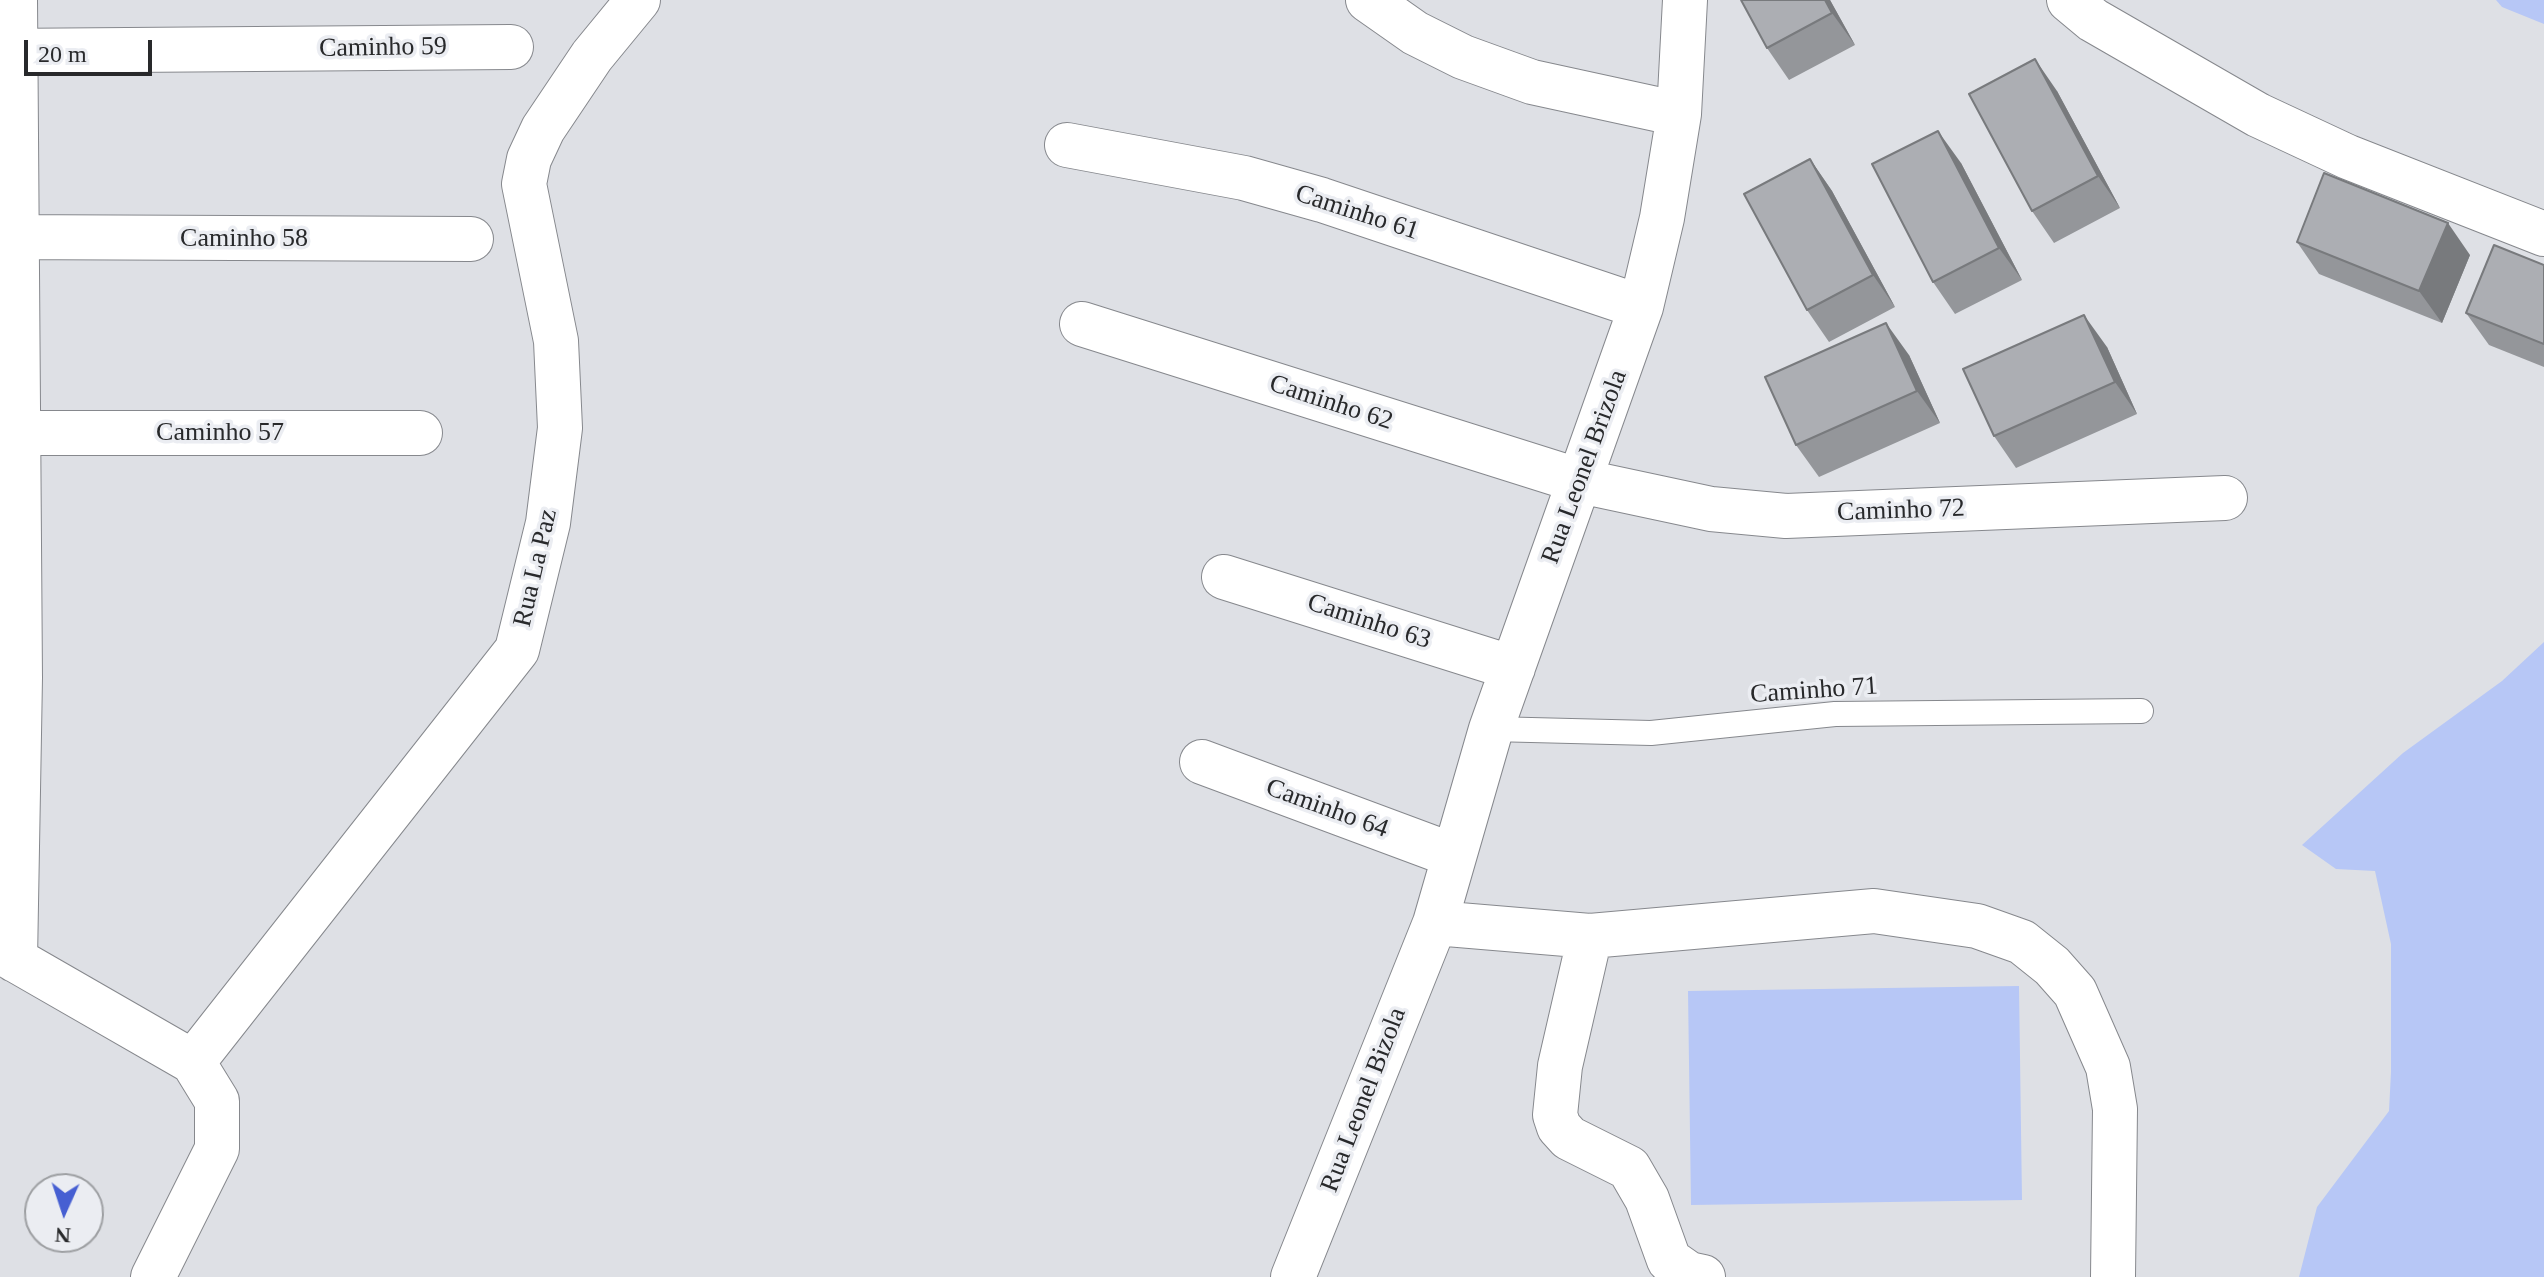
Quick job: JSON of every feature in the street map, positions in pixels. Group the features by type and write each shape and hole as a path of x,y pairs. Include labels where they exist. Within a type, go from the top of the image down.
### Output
{"street":[{"path":"15,0 8,52 13,466 8,956 193,1062 217,1101 217,1149 153,1277"},
{"name":"Rua La Paz","path":"193,1062 517,650 548,523 560,428 556,341 524,184 529,159 543,129 592,56 638,0"},
{"path":"1368,0 1427,39 1518,77 1606,101 1679,114"},
{"name":"Rua Leonel Brizola","path":"1435,923 1452,855 1491,729 1641,307 1662,218 1679,114 1685,0"},
{"path":"2069,0 2093,20 2258,115 2348,157 2544,234"},
{"name":"Caminho 59","path":"8,52 511,47"},
{"name":"Caminho 61","path":"1067,145 1257,182 1641,307"},
{"name":"Caminho 58","path":"8,237 471,239"},
{"name":"Caminho 62","path":"1082,324 1580,481"},
{"name":"Caminho 57","path":"13,466 420,433"},
{"name":"Caminho 72","path":"1580,481 1711,509 1786,516 2225,498"},
{"name":"Caminho 63","path":"1224,577 1513,668"},
{"name":"Caminho 64","path":"1202,762 1452,855"},
{"path":"1435,923 1590,936 1874,911 1977,926 2022,942 2052,966 2075,992 2108,1067 2115,1109 2113,1277"},
{"name":"Rua Leonel Bizola","path":"1293,1277 1435,923"},
{"path":"1590,936 1560,1066 1555,1115 1559,1127 1569,1138 1629,1168 1647,1199 1669,1260 1689,1274 1703,1277"}],"lane":[{"name":"Caminho 71","path":"1491,729 1651,733 1835,714 2141,711"}],"shaded area":[{"path":"2496,0 2544,0 2544,24 2502,7"},
{"path":"2544,642 2544,1277 2299,1277 2317,1207 2389,1111 2391,1072 2391,944 2375,871 2336,869 2302,845 2403,753 2502,681"},
{"path":"2019,986 2022,1200 1691,1205 1688,991"}],"building":[{"path":"1741,0 1825,0 1832,13 1767,48"},
{"path":"2035,59 2098,176 2032,211 1969,94"},
{"path":"1938,131 1999,248 1933,282 1872,164"},
{"path":"1810,159 1873,275 1807,310 1744,194"},
{"path":"2324,173 2448,223 2419,291 2297,242"},
{"path":"2494,245 2544,265 2544,344 2466,313"},
{"path":"2084,315 2115,382 1994,436 1963,369"},
{"path":"1886,323 1917,391 1796,445 1765,377"}]}
